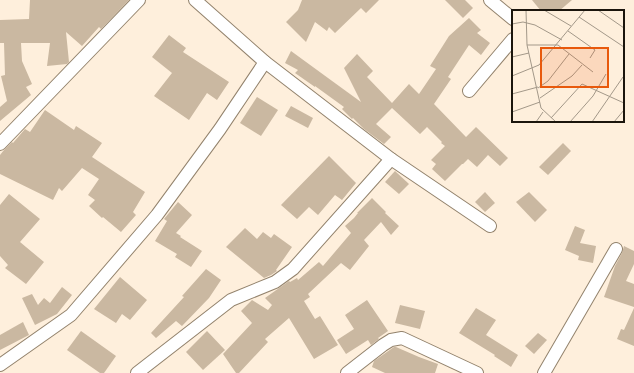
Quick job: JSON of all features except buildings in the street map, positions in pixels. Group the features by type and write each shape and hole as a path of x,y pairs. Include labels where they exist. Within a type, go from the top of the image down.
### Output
{"street":[{"path":"0,144 139,0"},
{"path":"195,0 265,62 391,159 490,226"},
{"path":"490,0 512,18"},
{"path":"469,92 512,40"},
{"path":"0,365 71,315 158,215 220,129 265,62"},
{"path":"137,373 231,300 275,282 293,269 391,159"},
{"path":"544,373 616,249"},
{"path":"347,373 383,345 391,340 402,338 477,373"}]}
